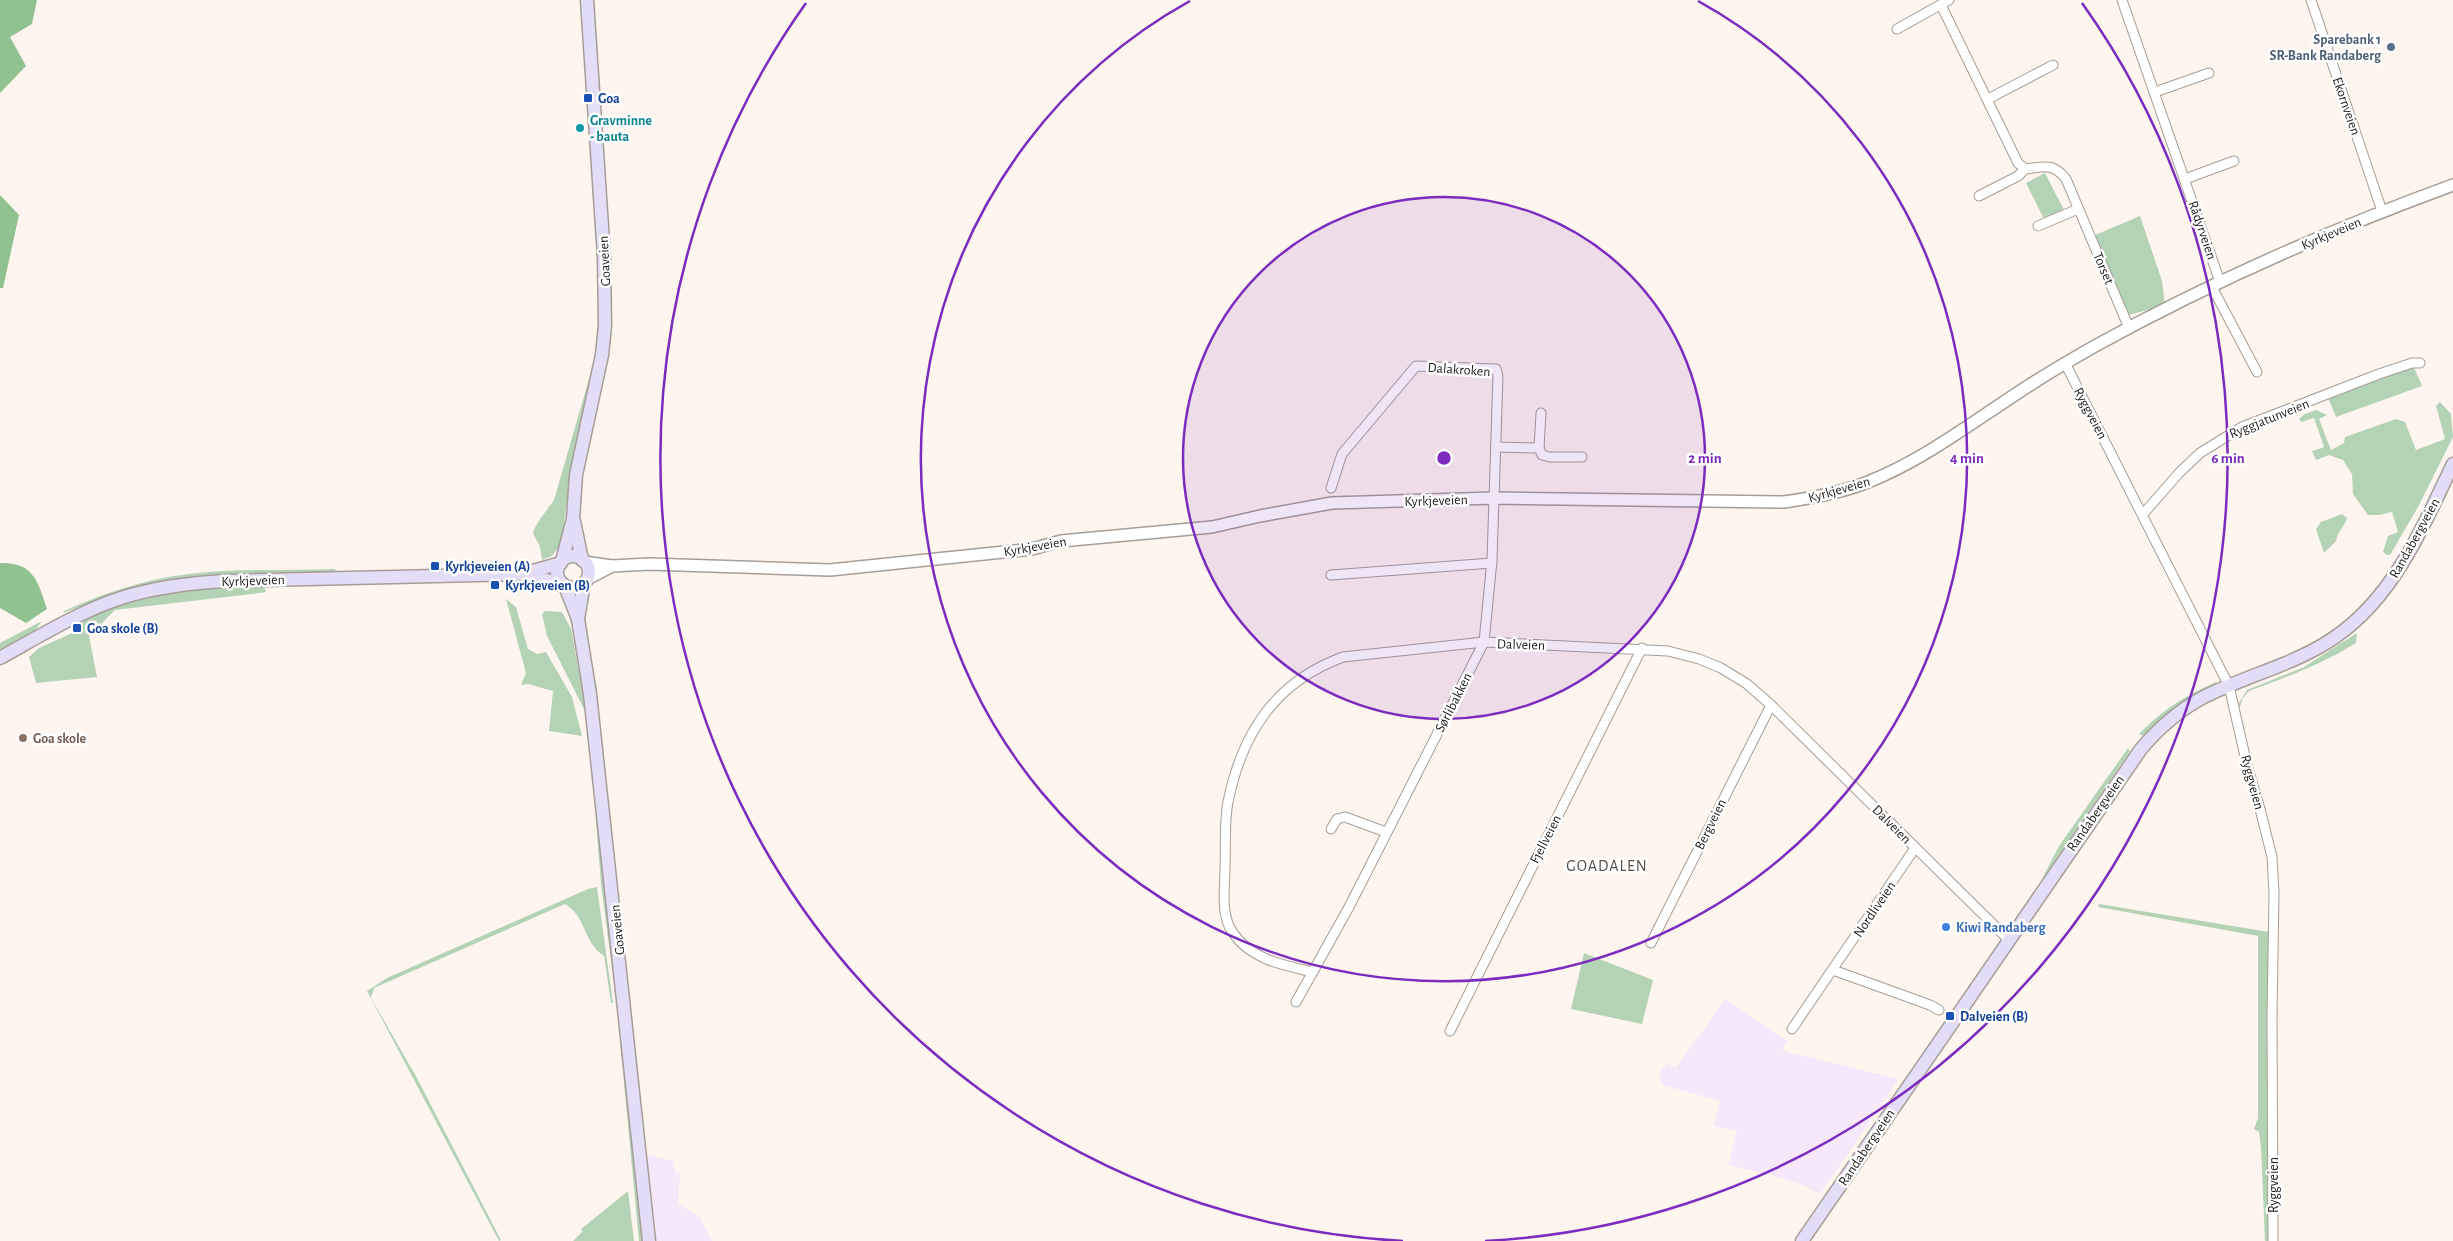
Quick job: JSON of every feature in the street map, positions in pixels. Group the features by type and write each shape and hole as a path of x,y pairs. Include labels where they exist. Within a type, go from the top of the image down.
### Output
{"main road":[{"name":"Goaveien","path":"587,0 606,300 602,355 578,466 573,519 558,574 578,619 590,694 649,1241"},
{"name":"Randabergveien","path":"1802,1241 2130,762 2154,733 2184,708 2229,686 2304,655 2327,643 2361,617 2395,576 2453,464"},
{"name":"Goaveien","path":"573,519 583,560 588,570 578,619"},
{"path":"562,562 572,557 583,560"},
{"name":"Kyrkjeveien","path":"0,658 103,605 149,591 176,586 225,581 522,574 562,562"},
{"name":"Kyrkjeveien","path":"522,574 564,585"},
{"path":"564,585 575,588 586,581"}],"street":[{"path":"1898,29 1949,0"},
{"name":"Rådyrveien","path":"2122,0 2185,178 2216,284"},
{"name":"Ekornveien","path":"2311,0 2382,211"},
{"path":"1941,5 2018,163 2025,169"},
{"path":"1988,99 2053,65"},
{"path":"2155,92 2209,73"},
{"path":"2185,178 2234,161"},
{"name":"Torset","path":"1979,196 2018,176 2025,169 2051,166 2058,169 2066,179 2129,328"},
{"name":"Kyrkjeveien","path":"583,560 612,566 648,564 830,570 1032,549 1061,540 1212,527 1332,503 1494,498 1726,503 1784,502 1811,498 1868,482 1894,470 1936,447 2066,363 2129,328 2216,284 2382,211 2453,185"},
{"path":"2038,226 2078,209"},
{"path":"2216,284 2258,372"},
{"name":"Ryggveien","path":"2066,363 2144,513 2229,686 2272,867 2273,1241"},
{"name":"Ryggjatunveien","path":"2144,513 2179,473 2200,453 2223,437 2242,427 2379,374 2412,363 2420,363"},
{"name":"Dalakroken","path":"1331,488 1342,454 1416,366 1496,369 1498,376 1494,498"},
{"path":"1541,414 1539,448 1542,455 1550,458 1582,457"},
{"path":"1496,446 1539,448"},
{"name":"Sørlibakken","path":"1296,1002 1484,642 1492,563 1494,498"},
{"path":"1331,575 1492,563"},
{"name":"Kyrkjeveien","path":"586,581 612,566"},
{"name":"Dalveien","path":"1313,972 1266,960 1246,949 1232,932 1224,912 1228,803 1248,742 1262,717 1280,695 1301,677 1321,665 1343,657 1484,642 1642,648 1668,651 1698,659 1721,668 1747,684 1771,705 2008,939"},
{"name":"Fjellveien","path":"1450,1031 1642,648"},
{"name":"Bergveien","path":"1651,943 1771,705"},
{"path":"1331,829 1337,819 1345,817 1386,832"},
{"name":"Nordliveien","path":"1792,1029 1915,848"},
{"path":"1833,970 1930,1005 1939,1010"}],"shaded area":[{"path":"1725,999 1787,1041 1782,1049 1787,1052 1899,1079 1820,1194 1805,1186 1768,1174 1728,1165 1737,1131 1714,1126 1720,1101 1663,1085 1659,1073 1667,1063 1676,1068"},
{"path":"645,1154 673,1161 675,1173 680,1174 678,1204 699,1216 712,1241 654,1241"}],"green space":[{"path":"0,0 37,0 32,24 10,37 26,66 0,93"},
{"path":"2045,173 2064,210 2044,219 2026,183"},
{"path":"0,195 19,215 3,288 0,288"},
{"path":"2140,216 2162,281 2165,305 2129,315 2095,235"},
{"path":"2412,363 2422,386 2336,417 2327,395"},
{"path":"591,372 593,373 569,487 561,544 552,556 542,560 540,547 533,533 534,529 554,500"},
{"path":"2440,402 2451,414 2453,437 2418,507 2390,555 2387,555 2383,552 2388,536 2398,532 2392,512 2368,515 2353,494 2352,474 2343,460 2329,455 2316,460 2312,451 2324,447 2314,418 2301,422 2299,419 2305,414 2316,410 2327,415 2319,419 2331,450 2344,443 2345,437 2396,419 2405,422 2416,450 2445,439 2436,406"},
{"path":"2342,514 2347,518 2346,521 2336,541 2324,553 2316,529 2321,522"},
{"path":"0,563 20,566 27,570 37,582 47,609 26,623 0,608"},
{"path":"335,569 336,572 334,574 166,581 134,587 63,613 94,598 141,583 173,576 225,571"},
{"path":"264,585 266,592 115,610 89,636 97,677 36,683 29,657 39,648 81,629 80,625 96,612 141,596 194,589"},
{"path":"506,599 516,607 528,649 537,654 546,652 572,697 582,736 549,731 553,691 528,684 521,685 526,673"},
{"path":"545,611 562,612 571,629 587,715 547,636 542,614"},
{"path":"42,621 34,632 0,650 0,643"},
{"path":"2357,633 2356,643 2343,651 2304,670 2249,691 2243,698 2238,712 2239,703 2247,690 2304,667"},
{"path":"2216,682 2216,685 2187,701 2169,714 2144,736 2139,734 2157,717 2175,704"},
{"path":"2128,748 2130,751 2040,883 2059,846"},
{"path":"594,795 596,797 621,1015 618,1013 601,884"},
{"path":"597,887 613,1003 611,1003 604,956 592,944 577,915 565,904 374,988 371,998 417,1078 501,1240 499,1241 367,991 387,978 588,889"},
{"path":"2099,904 2269,932 2269,1241 2265,1241 2259,1132 2254,1129 2258,1118 2258,936 2098,907"},
{"path":"1584,953 1653,980 1642,1024 1571,1009"},
{"path":"620,1041 624,1044 642,1241 639,1241"},
{"path":"628,1191 634,1241 573,1241 582,1232 581,1229"}],"place":[{"name":"Sparebank 1 SR-Bank Randaberg","path":"2391,47"},
{"name":"Goa","path":"588,98"},
{"name":"Gravminne - bauta","path":"580,128"},
{"name":"Kyrkjeveien (A)","path":"435,566"},
{"name":"Kyrkjeveien (B)","path":"495,585"},
{"name":"Goa skole (B)","path":"77,628"},
{"name":"Goa skole","path":"23,738"},
{"name":"Kiwi Randaberg","path":"1946,927"},
{"name":"Dalveien (B)","path":"1950,1016"}],"district":[{"name":"GOADALEN","path":"1607,865"}]}
